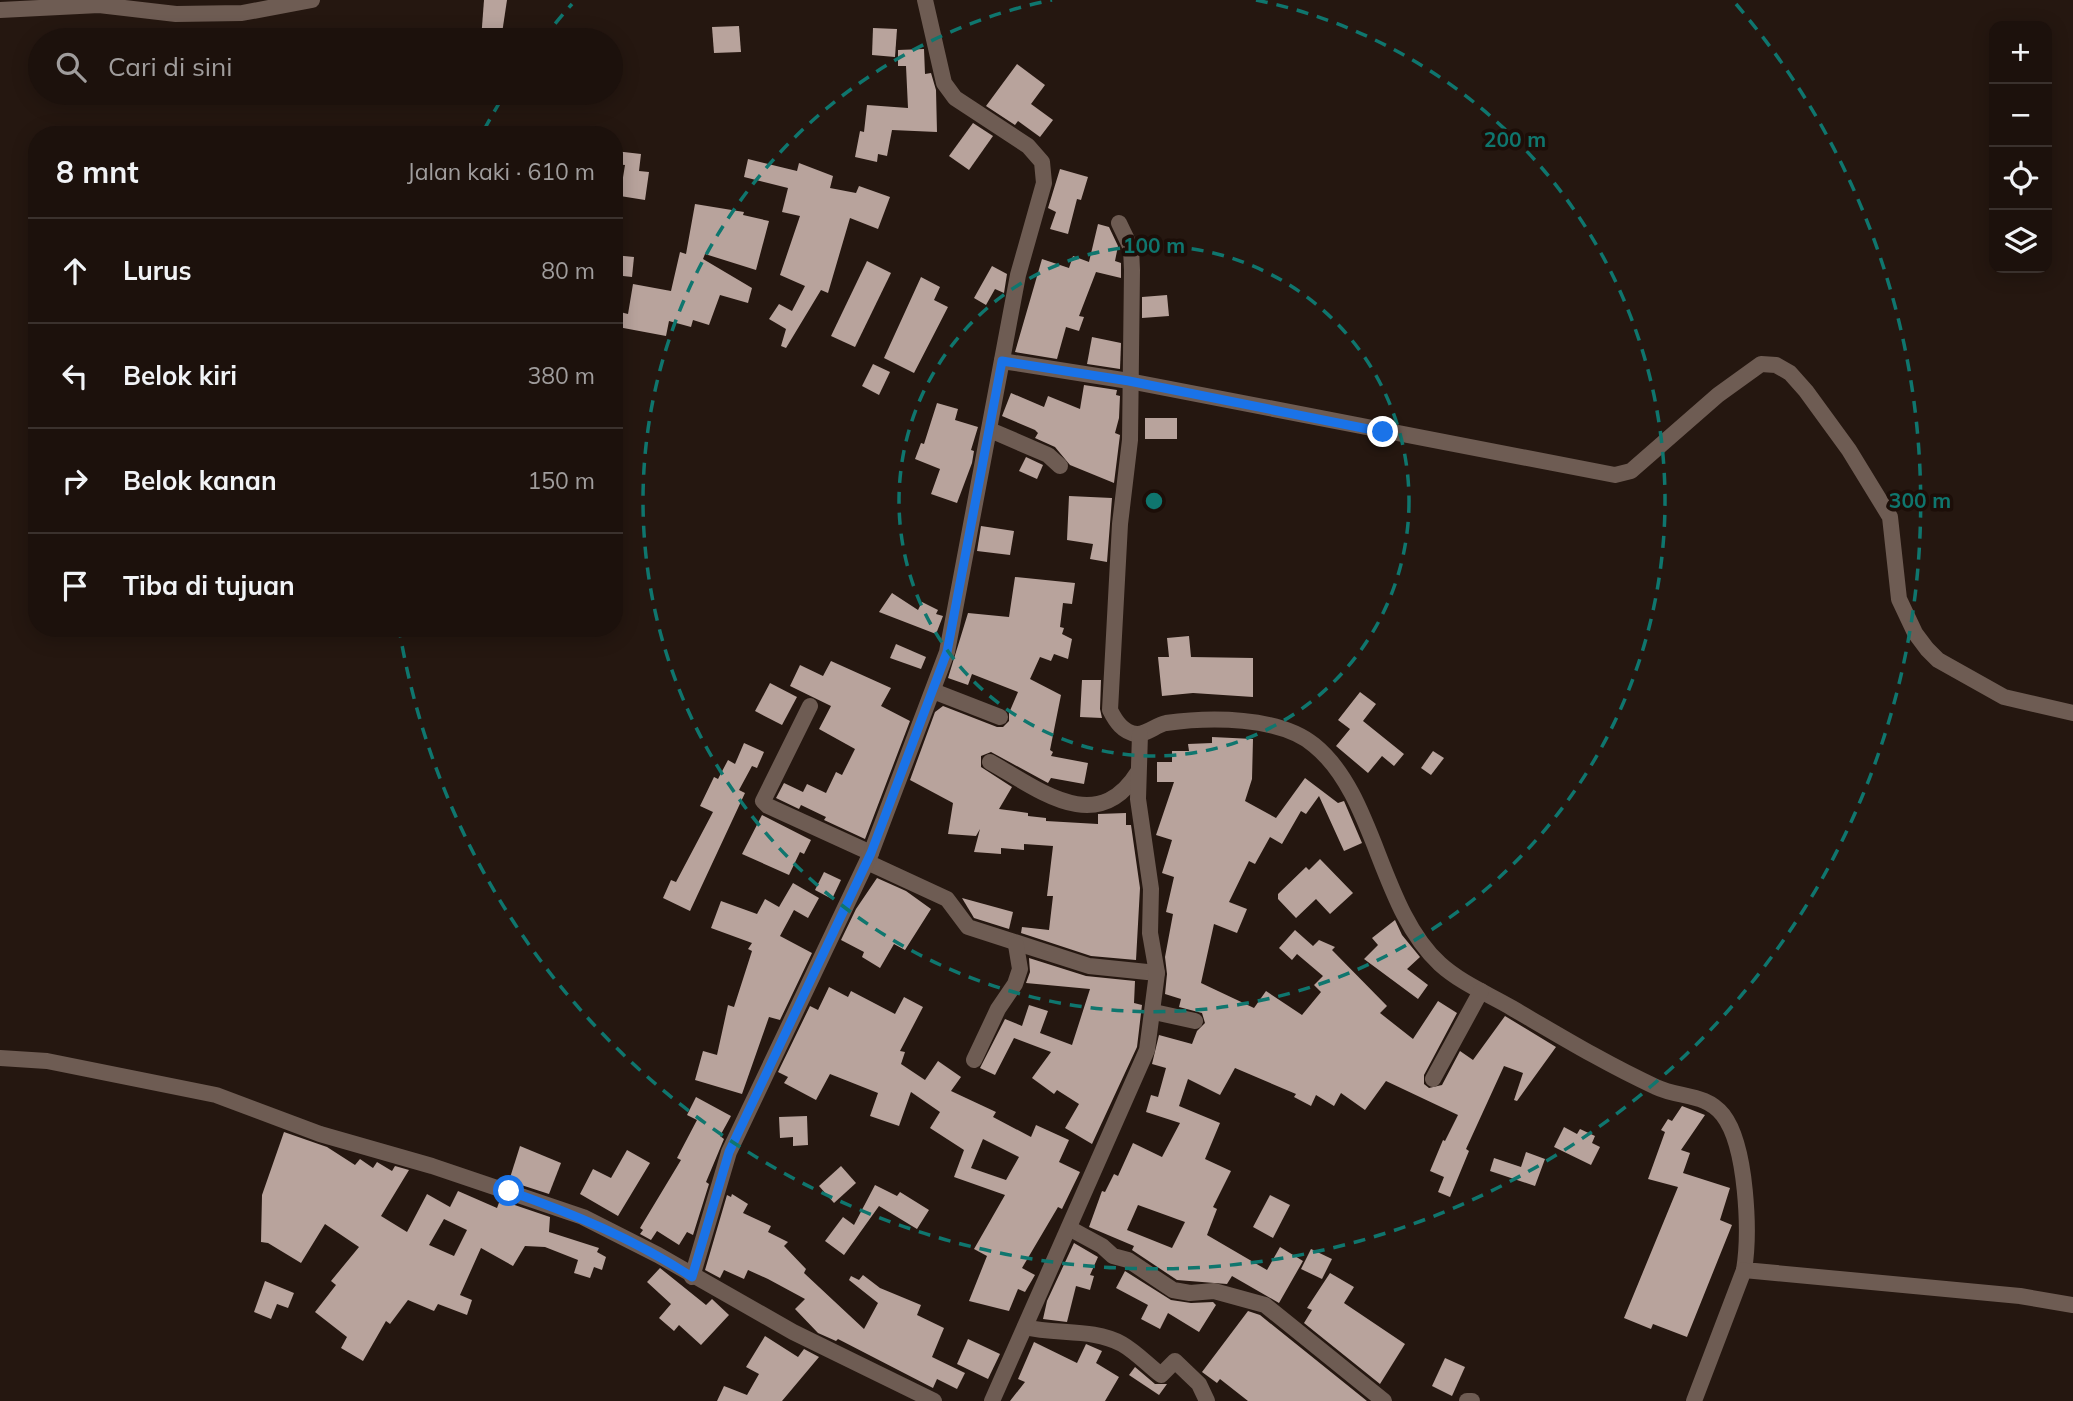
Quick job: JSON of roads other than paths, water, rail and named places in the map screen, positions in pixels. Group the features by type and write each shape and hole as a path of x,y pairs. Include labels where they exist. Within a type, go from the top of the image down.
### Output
{"street":[{"path":"0,10 100,3 176,14 242,13 312,0"},
{"path":"692,1277 729,1152 869,858 947,652 1018,275 1044,183 1042,162 1028,146 955,98 944,83 925,0"},
{"path":"1119,223 1130,248 1130,440 1120,524 1110,710 1116,722 1128,731 1140,734 1163,723 1260,721 1289,731 1314,745 1333,767 1354,799 1402,912 1423,944 1440,963 1481,991 1608,1065 1661,1090 1699,1097 1721,1112 1729,1124 1745,1198 1748,1237 1745,1270 1694,1401"},
{"path":"1002,361 1129,381 1615,475 1632,471 1718,395 1761,364 1772,363 1790,373 1806,391 1849,450 1891,517 1899,599 1915,633 1927,649 1938,660 2004,697 2073,713"},
{"path":"990,430 1048,455 1060,466"},
{"path":"933,691 1000,717"},
{"path":"810,706 763,801 768,806 947,899 968,927 1016,945 1089,965 1157,973"},
{"path":"992,1401 1147,1050 1157,973 1150,933 1151,889 1138,799 1140,734"},
{"path":"990,762 1051,799 1082,804 1113,801 1128,788 1139,764"},
{"path":"974,1060 998,1009 1015,984 1020,969 1016,945"},
{"path":"1433,1079 1481,991"},
{"path":"1154,1012 1195,1021"},
{"path":"0,1058 47,1061 216,1095 320,1134 432,1166 583,1217 658,1255 692,1277 860,1367 934,1401"},
{"path":"1069,1228 1102,1246 1112,1256 1128,1259 1173,1290 1190,1293 1214,1291 1265,1306 1384,1401"},
{"path":"1745,1270 2020,1296 2073,1306"},
{"path":"1025,1327 1049,1333 1077,1332 1121,1343 1161,1375 1175,1361 1199,1384 1207,1401"}]}
